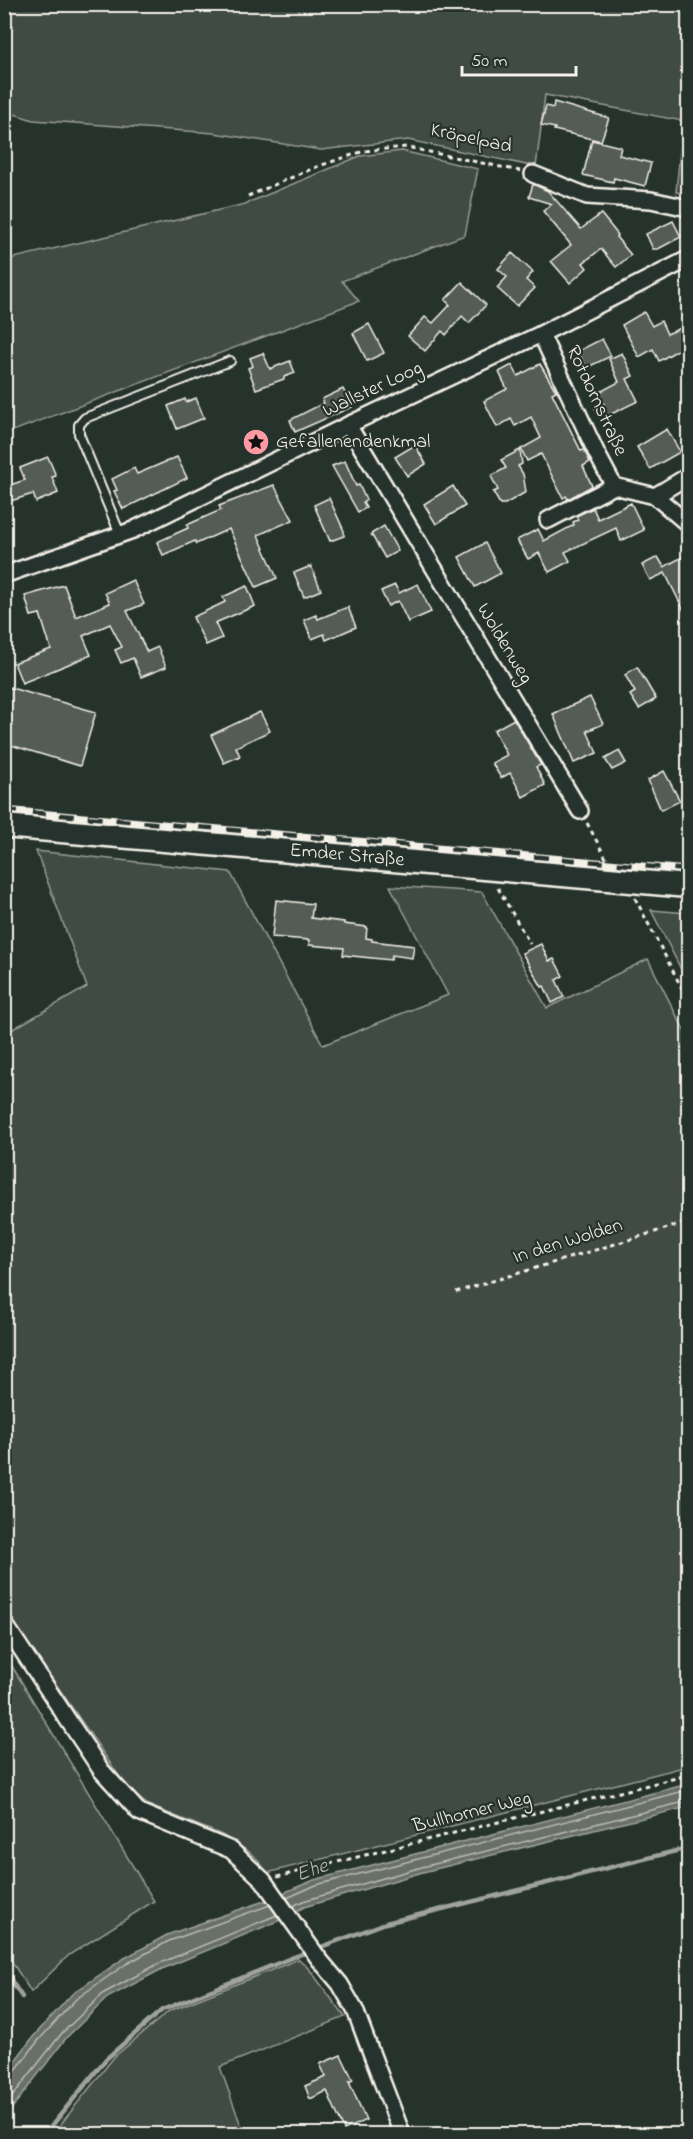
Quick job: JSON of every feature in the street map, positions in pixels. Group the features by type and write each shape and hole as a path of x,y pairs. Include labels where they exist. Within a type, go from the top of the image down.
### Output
{"main road":[{"name":"Emder Straße","path":"4,826 688,886"}],"street":[{"name":"Kröpelpad","path":"533,174 587,196 651,200 688,208"},
{"name":"Wallster Loog","path":"4,575 120,534 541,333 688,259"},
{"name":"Rotdornstraße","path":"541,333 614,486"},
{"name":"Woldenweg","path":"348,425 580,811"},
{"path":"655,496 688,476"},
{"name":"Rotdornstraße","path":"548,520 614,486 655,496 688,524"},
{"path":"4,1623 101,1770 140,1812 231,1850 265,1884 319,1959 340,1984 355,2010 402,2134"}],"lane":[{"path":"120,534 79,434 79,425 85,418 230,361"}],"path":[{"name":"Kröpelpad","path":"248,196 319,166 364,151 406,147 533,174"},
{"path":"580,811 609,863 607,879"},
{"path":"496,881 498,890 530,944"},
{"path":"633,881 632,892 688,1000"},
{"name":"In den Wolden","path":"456,1292 688,1222"},
{"name":"Bullhorner Weg","path":"265,1884 688,1775"}],"shaded area":[{"path":"4,5 688,5 688,193 676,192 683,121 545,95 536,167 408,140 321,150 214,133 33,120 5,111"},
{"path":"402,151 478,169 465,235 342,281 359,301 5,434 5,260 245,204 360,156"},
{"path":"36,851 230,872 323,1045 448,995 390,886 482,892 547,1008 648,959 688,1038 688,1766 267,1873 248,1851 222,1835 148,1805 128,1789 5,1610 4,1034 87,987"},
{"path":"651,910 688,913 688,983"},
{"path":"4,1653 154,1901 69,1955 31,1992 5,1951"},
{"path":"299,1959 345,2017 220,2067 244,2134 53,2134 114,2057 169,2011"}],"water":[{"path":"688,1784 688,1807 423,1872 304,1907 278,1921 162,1969 107,1998 67,2037 5,2117 5,2074 33,2037 72,1994 123,1959 167,1935 264,1901 314,1880"}],"building":[{"path":"554,102 609,118 601,141 541,125 546,106 553,108"},
{"path":"592,140 621,147 619,155 651,163 645,186 614,178 613,182 583,175"},
{"path":"533,184 548,191 581,229 601,214 631,255 616,267 601,249 583,263 587,268 570,283 551,261 571,245 543,211 552,204 529,197"},
{"path":"673,221 681,237 658,249 653,249 646,234"},
{"path":"512,253 533,272 526,280 535,288 517,306 497,288 507,277 498,269"},
{"path":"462,282 486,305 469,323 462,316 446,335 442,331 425,351 408,336 425,317 433,323 450,305 445,300"},
{"path":"644,312 652,326 661,321 667,334 688,325 688,344 659,361 653,349 639,357 622,325"},
{"path":"369,324 384,353 367,361 353,333"},
{"path":"602,339 611,356 586,368 578,351"},
{"path":"263,353 270,369 290,361 295,373 256,389 248,368 253,366 250,358"},
{"path":"622,353 633,376 627,379 638,401 601,419 595,408 604,404 598,393 619,382 609,359"},
{"path":"540,364 556,391 552,393 581,451 584,450 590,462 583,466 592,486 568,499 566,496 563,498 541,454 527,461 521,449 541,438 531,417 515,426 511,419 497,427 484,401 507,389 499,372 512,365 518,376"},
{"path":"343,389 352,407 295,432 290,420 324,403 322,399"},
{"path":"196,398 204,418 177,429 168,406 185,399 186,402"},
{"path":"667,429 680,452 650,469 637,447"},
{"path":"415,445 426,464 407,476 395,457"},
{"path":"520,450 522,464 518,466 523,474 526,492 505,504 500,504 493,492 498,490 491,476 506,468 501,460"},
{"path":"48,457 56,476 52,477 58,493 36,502 33,494 4,503 4,487 25,480 20,468"},
{"path":"177,457 187,478 123,509 114,491 117,490 112,479 134,468 137,474"},
{"path":"345,461 356,486 359,485 366,500 363,502 366,508 358,512 332,466"},
{"path":"274,485 293,520 258,535 277,578 256,587 229,529 196,544 195,541 163,555 157,542 221,510 219,506"},
{"path":"453,486 465,506 436,524 424,504"},
{"path":"329,498 344,531 344,536 330,541 314,505"},
{"path":"631,503 644,530 621,541 616,528 565,552 570,561 549,572 539,553 528,559 517,540 538,529 544,541 574,525 573,522 578,520 576,516 593,508 598,519"},
{"path":"384,526 398,551 385,558 371,534"},
{"path":"485,543 501,573 475,587 459,557"},
{"path":"688,554 688,619 665,573 650,580 642,565 658,557 664,567"},
{"path":"311,566 321,590 304,597 294,573"},
{"path":"133,580 144,604 127,611 147,652 158,647 166,667 141,677 133,658 121,663 115,650 122,647 110,624 83,636 91,655 22,683 14,663 51,649 40,614 31,616 25,596 64,585 76,617 110,603 105,593"},
{"path":"418,584 431,612 408,622 398,601 388,606 381,591 395,585 399,593"},
{"path":"247,586 255,606 215,623 222,638 206,645 193,617 225,602 223,597"},
{"path":"348,607 356,627 326,640 324,634 312,639 304,620 316,615 318,619"},
{"path":"637,667 656,699 639,709 630,695 635,692 625,675"},
{"path":"4,686 96,712 80,766 4,743"},
{"path":"590,697 603,724 587,731 597,753 574,763 553,714"},
{"path":"260,712 270,731 236,747 240,756 224,763 211,735"},
{"path":"514,719 541,765 536,767 545,785 523,797 510,773 501,778 492,763 507,755 494,730"},
{"path":"619,751 626,763 612,770 605,759"},
{"path":"664,771 680,801 661,810 648,780"},
{"path":"276,900 313,904 311,918 367,927 366,938 372,941 414,946 412,958 392,955 391,960 343,955 344,948 309,945 309,940 272,937"},
{"path":"541,944 549,961 554,959 563,976 556,980 564,997 552,1003 544,986 542,987 522,953"},
{"path":"341,2055 353,2080 349,2082 366,2120 344,2130 327,2091 310,2099 305,2086 326,2077 320,2064"}],"waterway":[{"path":"45,2134 106,2059 162,2010 386,1923 688,1848"},
{"path":"4,1970 22,1997"}],"railway":[{"path":"4,810 688,870"}],"place":[{"name":"Gefallenendenkmal","path":"256,442"}],"water label":[{"name":"Ehe","path":"312,1871"}]}
